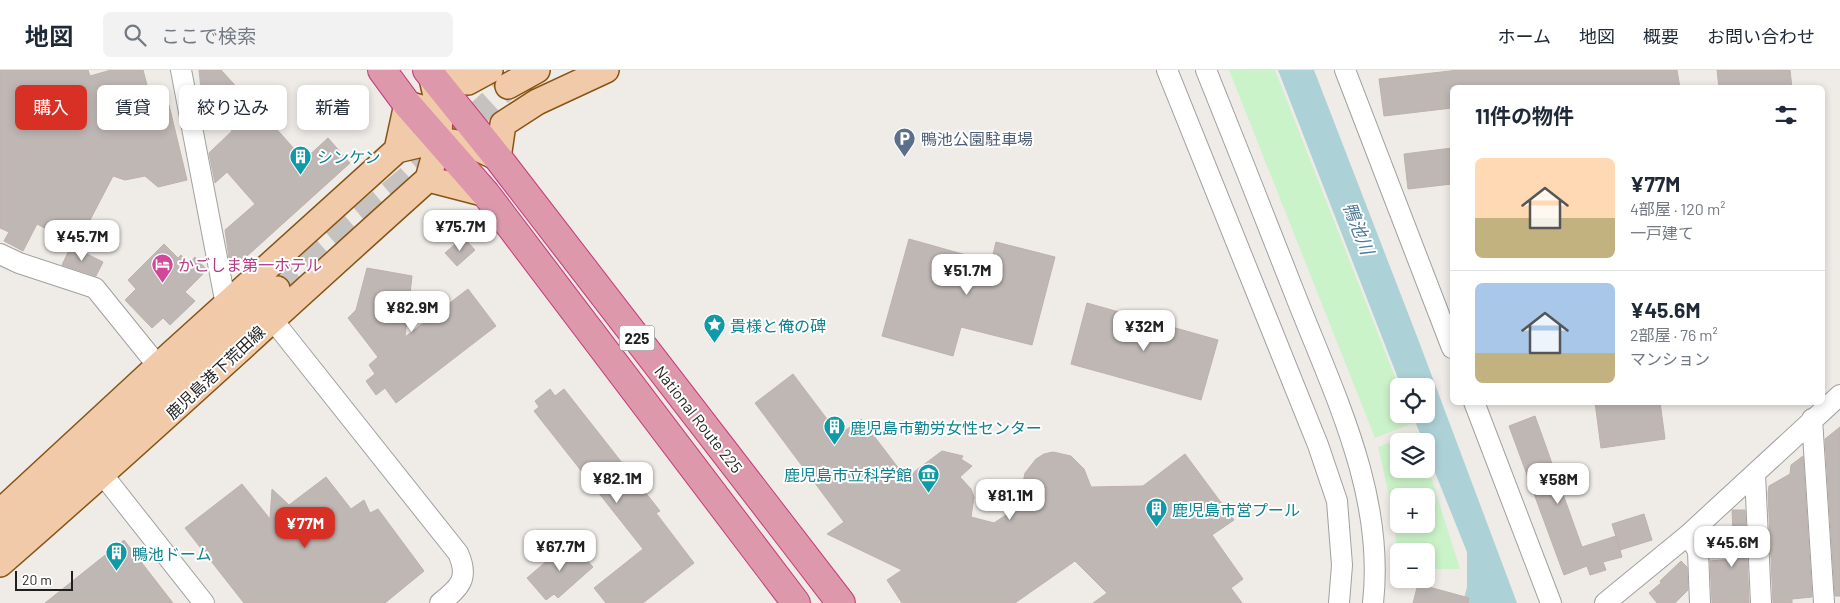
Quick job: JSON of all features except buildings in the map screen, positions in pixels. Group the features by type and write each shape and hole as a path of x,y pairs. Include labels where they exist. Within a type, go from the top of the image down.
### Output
{"highway":[{"name":"National Route 225","path":"382,70 407,104 486,194 796,603"},
{"name":"National Route 225","path":"429,72 453,115 498,158 842,603"}],"main road":[{"path":"429,72 468,82 538,70"},
{"path":"398,150 407,104 503,124 536,102 606,70"},
{"path":"468,82 439,140 428,179 486,194"},
{"path":"453,115 471,145 474,164 486,194"},
{"path":"0,512 158,366 398,150 439,140 471,145 498,158 503,124"},
{"name":"鹿児島港下荒田線","path":"0,564 103,474 428,179"},
{"name":"鹿児島港下荒田線","path":"0,541 277,290"}],"street":[{"path":"181,70 226,305"},
{"path":"1167,70 1318,444 1337,501 1342,565 1339,603"},
{"path":"1206,70 1350,434 1372,515 1374,603"},
{"path":"1345,70 1450,343"},
{"path":"0,254 19,263 95,288 158,366"},
{"path":"272,319 458,553 462,562 462,581 457,589 440,603"},
{"path":"1604,603 1688,534 1840,395"},
{"path":"1475,405 1551,603"},
{"path":"1812,420 1824,603"},
{"path":"103,474 204,603"},
{"path":"1755,474 1762,603"},
{"path":"1688,534 1698,551 1700,603"}],"green space":[{"path":"1229,70 1275,70 1395,378 1390,378 1390,423 1413,423 1375,438"},
{"path":"1390,442 1390,478 1431,478 1434,488 1390,488 1390,500 1378,447"},
{"path":"1435,490 1460,569 1435,569 1435,543 1396,543 1395,533 1435,533"}],"water":[{"name":"鴨池川","path":"1278,70 1314,70 1433,378 1398,378"},
{"path":"1435,384 1517,603 1463,603 1467,587 1467,552 1435,472 1435,433 1420,433 1416,423 1435,423"}],"tunnel":[{"path":"277,289 407,179 508,86"}],"place":[{"name":"鴨池公園駐車場","path":"905,157"},
{"name":"シンケン","path":"301,175"},
{"name":"かごしま第一ホテル","path":"162,283"},
{"name":"貴様と俺の碑","path":"714,344"},
{"name":"鹿児島市勤労女性センター","path":"834,446"},
{"name":"鹿児島市立科学館","path":"928,493"},
{"name":"鹿児島市営プール","path":"1156,528"},
{"name":"鴨池ドーム","path":"116,572"}]}
